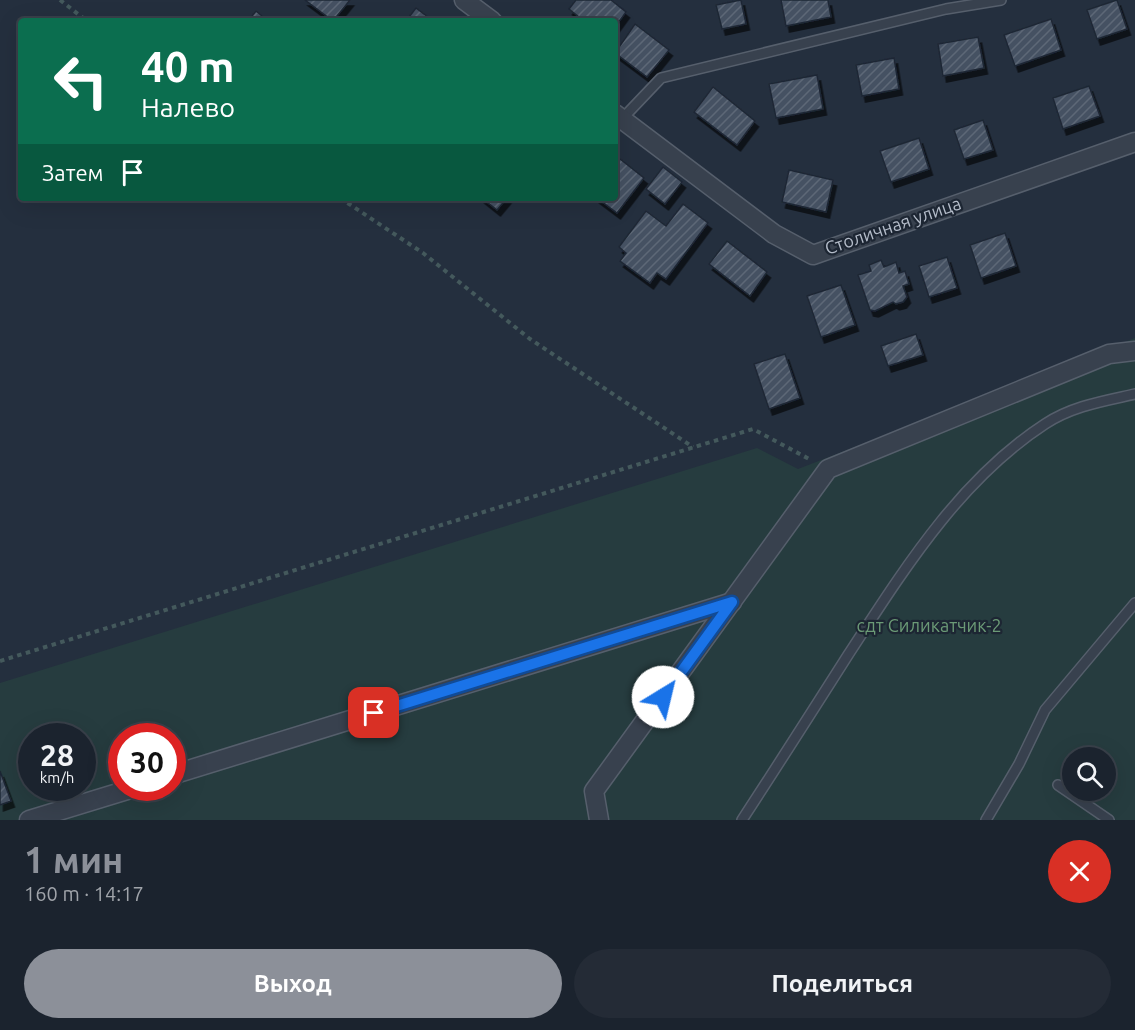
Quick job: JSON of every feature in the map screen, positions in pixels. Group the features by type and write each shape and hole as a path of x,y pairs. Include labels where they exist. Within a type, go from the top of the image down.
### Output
{"street":[{"path":"464,0 488,18"},
{"name":"Столичная улица","path":"619,117 774,234 813,255 1135,142"},
{"path":"599,820 594,791 828,469 1109,354 1135,351"},
{"path":"186,772 732,602"},
{"path":"29,820 108,796"}],"lane":[{"path":"619,117 661,78 946,9 1000,0"},
{"path":"742,820 873,617 939,520 1015,446 1045,423 1086,406 1135,394"},
{"path":"986,820 1019,764 1045,710 1135,603"},
{"path":"1058,786 1109,820"}],"path":[{"path":"60,0 83,18"},
{"path":"344,201 423,254 530,339 693,447"},
{"path":"0,661 753,429 828,469"}],"green space":[{"name":"сдт Силикатчик-2","path":"1135,338 1135,820 0,820 0,683 757,448 798,469"}],"building":[{"path":"305,0 350,0 335,18 329,18"},
{"path":"576,0 611,0 626,12 618,23 618,18 580,18 569,9"},
{"path":"741,0 746,24 722,29 716,5"},
{"path":"781,0 828,0 831,17 786,26"},
{"path":"1117,0 1127,29 1097,39 1087,10"},
{"path":"416,8 429,18 408,18"},
{"path":"256,11 264,18 250,18"},
{"path":"1051,19 1061,50 1015,66 1004,35"},
{"path":"635,24 669,50 647,77 618,55 618,49"},
{"path":"978,37 984,68 943,76 938,44"},
{"path":"894,58 899,89 862,96 856,65"},
{"path":"817,75 823,109 776,118 769,84"},
{"path":"1089,86 1100,116 1063,129 1053,98"},
{"path":"713,87 755,121 737,145 694,112"},
{"path":"983,120 993,150 964,159 954,130"},
{"path":"919,138 929,169 891,182 880,151"},
{"path":"618,157 644,178 617,213 601,201 618,201"},
{"path":"663,167 682,182 665,204 646,189"},
{"path":"789,170 833,180 826,212 782,202"},
{"path":"486,201 504,201 497,210"},
{"path":"683,204 708,223 666,279 657,273 650,283 620,261 626,253 619,247 646,211 666,226"},
{"path":"1005,233 1016,266 981,278 970,245"},
{"path":"727,241 767,272 750,296 709,264"},
{"path":"947,257 957,288 929,297 919,266"},
{"path":"881,260 884,267 896,262 899,273 905,271 909,284 903,286 907,297 903,302 896,304 893,302 875,311 870,310 858,275 871,271 869,265"},
{"path":"841,285 855,325 821,337 807,296"},
{"path":"916,334 923,355 888,366 881,346"},
{"path":"785,354 800,398 769,409 754,364"},
{"path":"0,771 11,801 0,805"}],"route":[{"path":"374,713 732,602 663,697"}]}
